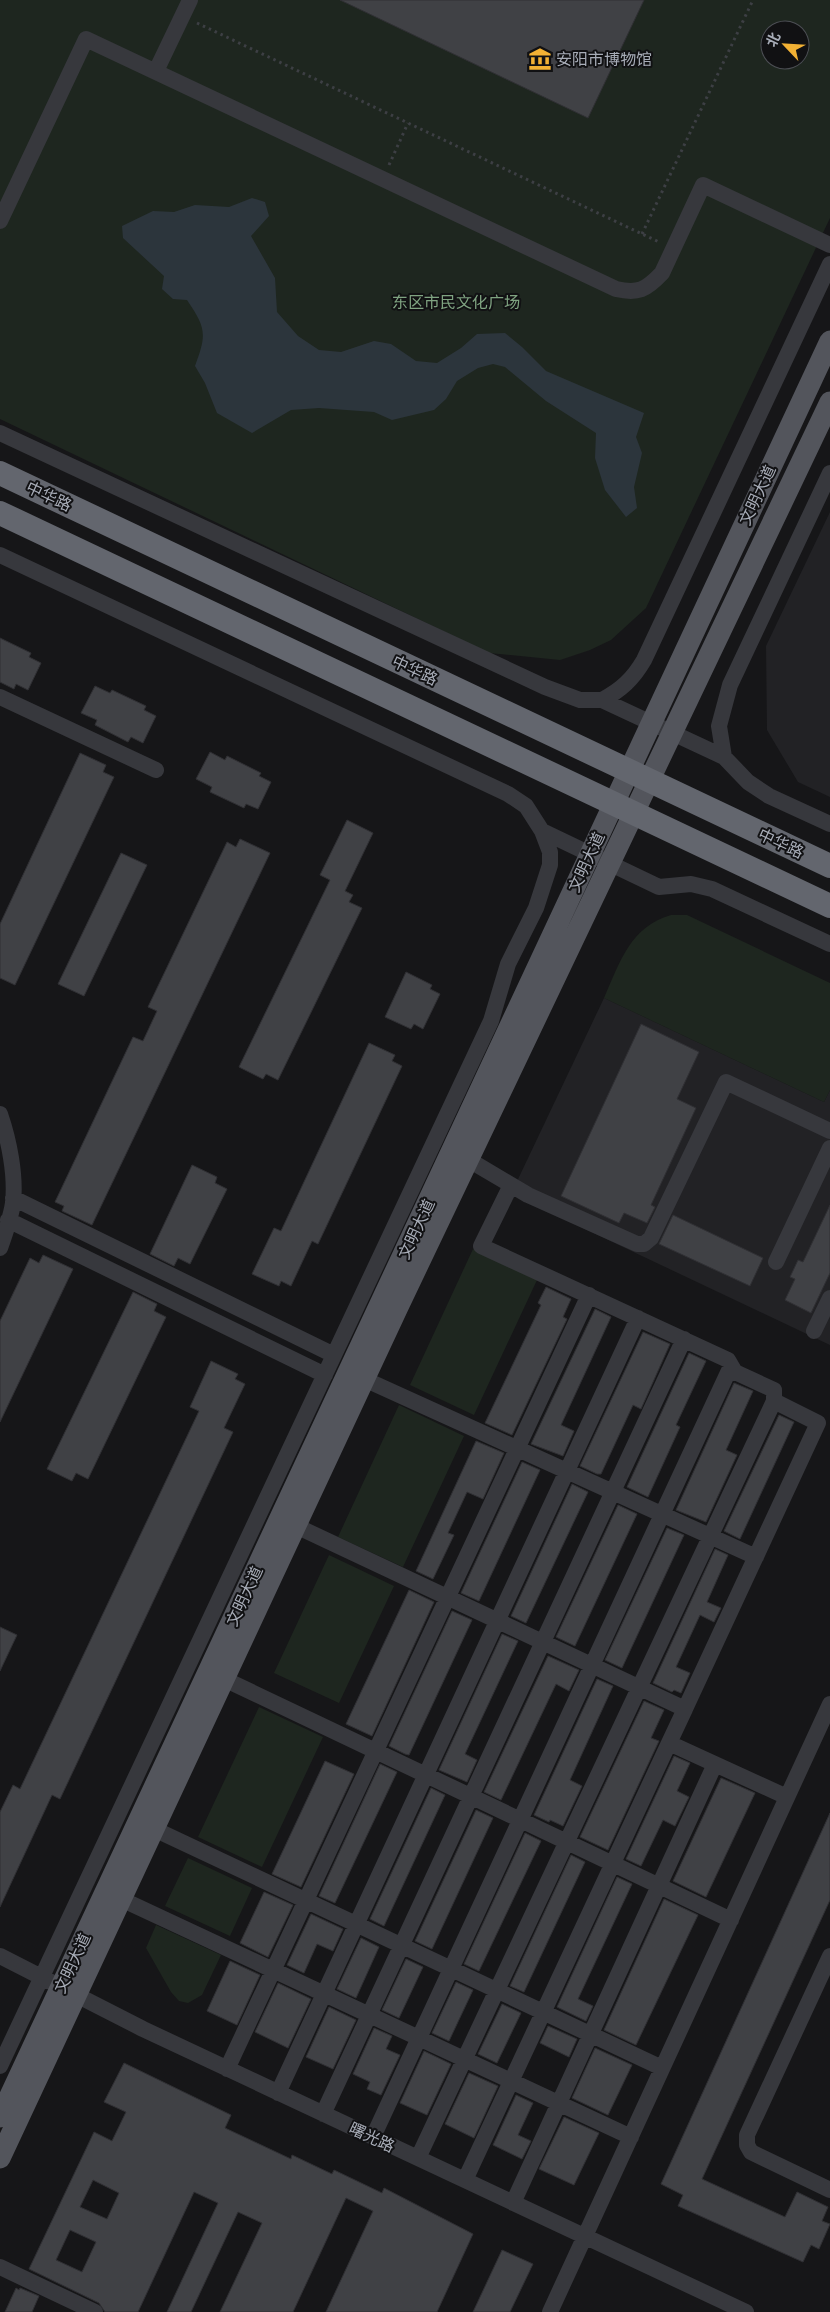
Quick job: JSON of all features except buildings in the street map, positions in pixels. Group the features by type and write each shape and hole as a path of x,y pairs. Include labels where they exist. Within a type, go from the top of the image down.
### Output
{"highway":[{"name":"中华路","path":"0,473 830,866"},
{"path":"0,513 830,906"}],"main road":[{"name":"文明大道","path":"0,2117 121,1898 364,1379 610,863 624,809 639,776 651,723 830,340"},
{"name":"文明大道","path":"639,776 672,733 830,402"},
{"name":"文明大道","path":"0,2158 69,1991 590,854 624,809"}],"street":[{"path":"156,72 190,0"},
{"path":"0,221 86,38 616,289 632,292 651,284 662,273 703,185 830,245"},
{"path":"602,700 620,690 637,673 644,660 830,264"},
{"path":"0,433 545,687 580,700 602,700 724,757 748,782 769,796 830,824"},
{"path":"724,757 720,726 730,685 830,473"},
{"path":"0,555 508,794 526,806 542,831 550,852 550,865 536,908 508,964 491,1021 1,2061"},
{"path":"0,697 156,770"},
{"path":"542,831 659,887 691,884 712,889 830,944"},
{"path":"469,1160 528,1195 637,1244 644,1244 651,1238 726,1082 830,1131"},
{"path":"0,1114 4,1126 12,1173 13,1198 0,1248"},
{"path":"776,1262 830,1148"},
{"path":"418,2158 774,1401 774,1390 735,1372 728,1360 481,1246 511,1185"},
{"path":"13,1198 334,1355"},
{"path":"8,1220 324,1375"},
{"path":"227,2069 589,1295"},
{"path":"814,1331 830,1298"},
{"path":"278,2093 638,1318"},
{"path":"323,2114 684,1339"},
{"path":"373,2137 731,1366"},
{"path":"364,1379 756,1556"},
{"path":"465,2180 818,1423 774,1401"},
{"path":"296,1526 685,1709"},
{"path":"224,1679 730,1920"},
{"path":"550,2312 830,1704"},
{"path":"669,1743 787,1797"},
{"path":"513,2203 716,1764"},
{"path":"154,1829 662,2068"},
{"path":"121,1898 630,2137"},
{"name":"曙光路","path":"0,1956 227,2069 746,2312"},
{"path":"830,1956 747,2135 747,2146 751,2152 830,2190"},
{"path":"0,2267 95,2312"}],"path":[{"path":"642,234 753,0"},
{"path":"182,16 673,249"},
{"path":"382,179 408,123"}],"shaded area":[{"path":"252,198 265,202 269,216 251,236 275,278 277,312 298,336 319,350 341,352 374,341 391,344 416,361 437,363 461,348 477,334 505,333 546,371 644,413 636,437 642,453 634,487 637,508 626,517 605,490 595,458 596,433 546,401 505,367 493,364 478,368 457,381 446,399 434,410 392,420 374,412 319,408 291,410 252,433 217,413 205,383 195,366 203,338 198,318 187,300 173,299 162,289 164,276 123,238 122,226 153,211 174,212 195,205 229,207"},
{"path":"830,512 830,797 798,782 767,730 766,646"},
{"path":"604,998 824,1102 830,1090 830,1345 511,1194"}],"green space":[{"name":"东区市民文化广场","path":"0,0 830,0 830,218 646,608 611,640 590,650 560,660 489,653 0,419"},
{"path":"671,915 687,915 830,983 830,1090 824,1102 604,998 621,959 636,937 645,928"},
{"path":"473,1249 537,1280 474,1415 410,1385"},
{"path":"399,1405 464,1436 403,1567 338,1537"},
{"path":"329,1555 394,1586 339,1703 274,1673"},
{"path":"259,1707 323,1737 262,1867 198,1837"},
{"path":"188,1858 252,1888 230,1936 165,1906"},
{"path":"156,1925 221,1955 202,1995 188,2003 179,2001 171,1992 146,1948"}],"place":[{"name":"安阳市博物馆","path":"540,59"}]}
